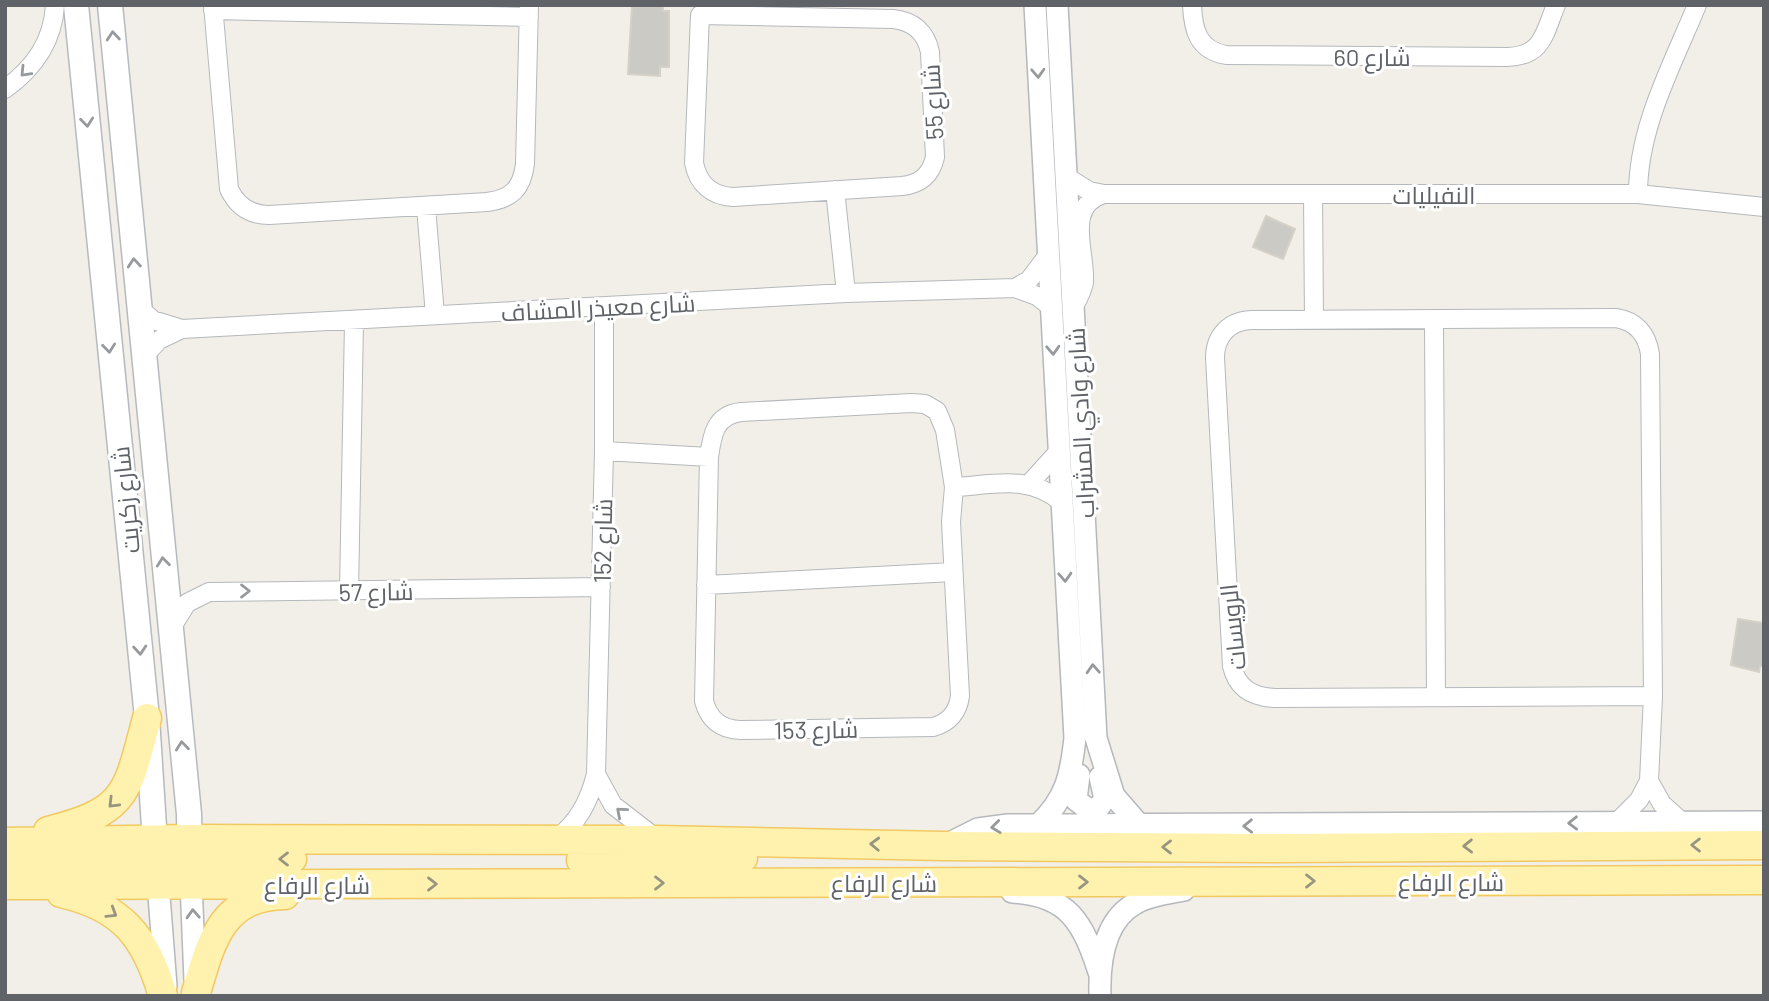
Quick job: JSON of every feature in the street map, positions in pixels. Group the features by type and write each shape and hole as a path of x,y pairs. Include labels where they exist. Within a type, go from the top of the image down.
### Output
{"main road":[{"name":"شارع زكريت","path":"76,5 147,718 156,852"},
{"name":"شارع زكريت","path":"110,5 190,851"},
{"path":"5,842 81,822 108,809 129,780 147,718"},
{"path":"156,852 162,832 173,834 183,829 190,851"},
{"name":"شارع الرفاع","path":"5,842 156,852 658,840 943,846 1275,848 1764,845"},
{"path":"5,863 156,852 179,857 190,851 233,859 701,860 747,857 816,842"},
{"name":"شارع الرفاع","path":"190,851 364,884 1764,880"},
{"name":"شارع الرفاع","path":"15,885 156,852"},
{"path":"196,995 216,933 241,907 263,897 330,892 364,884"},
{"path":"15,885 80,898 119,917 142,941 165,996"}],"street":[{"path":"5,89 25,72 42,51 52,28 54,5"},
{"name":"شارع وادي المشراب","path":"1035,5 1061,502 1086,738 1114,796 1141,827"},
{"name":"شارع وادي المشراب","path":"1038,825 1065,793 1086,738 1073,307 1057,5"},
{"name":"شارع 60","path":"1192,5 1194,30 1201,42 1212,51 1226,55 1507,57 1524,55 1536,48 1556,5"},
{"path":"1638,194 1639,161 1644,135 1697,5"},
{"path":"213,8 529,11 525,164 520,186 510,196 495,201 426,207 269,215 248,211 237,202 228,182 213,8"},
{"name":"شارع 55","path":"700,10 893,19 908,22 920,31 930,52 935,149 930,172 910,185 733,197 717,194 704,185 694,163 700,10"},
{"name":"النفيليات","path":"1065,176 1089,191 1104,194 1638,194 1764,207"},
{"path":"835,190 846,293"},
{"path":"1073,307 1084,281 1082,213 1088,202 1104,194"},
{"path":"1313,194 1314,320"},
{"path":"426,207 435,315"},
{"path":"1015,288 1029,280 1048,255"},
{"name":"شارع معيذر المشاف","path":"138,307 153,320 181,329 354,322 435,315 846,293 1015,288 1037,296 1050,306"},
{"name":"شارع 152","path":"554,841 580,815 591,794 596,774 604,451 604,307"},
{"name":"الرويسات","path":"1617,822 1633,808 1649,781 1653,696 1650,354 1647,339 1637,327 1616,318 1244,321 1224,331 1217,344 1234,674 1250,693 1266,698 1653,696"},
{"path":"1434,319 1436,697"},
{"path":"349,592 354,322"},
{"path":"142,358 159,340 181,329"},
{"name":"شارع 153","path":"918,403 937,411 944,424 954,486 951,522 960,696 952,716 933,727 740,730 724,727 710,717 704,701 709,457 715,428 723,418 735,413 918,403"},
{"path":"604,451 709,457"},
{"path":"1030,483 1058,452"},
{"path":"954,486 1030,483 1049,491 1061,502"},
{"path":"706,585 953,572"},
{"name":"شارع 57","path":"170,630 187,603 209,592 601,587"},
{"name":"شارع 152","path":"596,774 612,805 658,840"},
{"path":"1649,781 1662,804 1682,822"},
{"name":"شارع الرفاع","path":"943,846 978,829 1038,825 1141,827 1764,822"},
{"name":"شارع زكريت","path":"190,851 196,995"},
{"name":"شارع زكريت","path":"156,852 165,996"},
{"path":"1100,996 1100,972 1109,932 1126,910 1147,898 1220,881"},
{"path":"933,882 973,891 1033,894 1053,901 1070,911 1080,924 1100,972"}],"building":[{"path":"632,5 663,5 663,11 669,11 669,67 660,67 660,76 628,74"},
{"path":"1266,216 1295,229 1283,259 1253,247"},
{"path":"1738,619 1764,623 1764,666 1760,666 1759,672 1731,665"}]}
